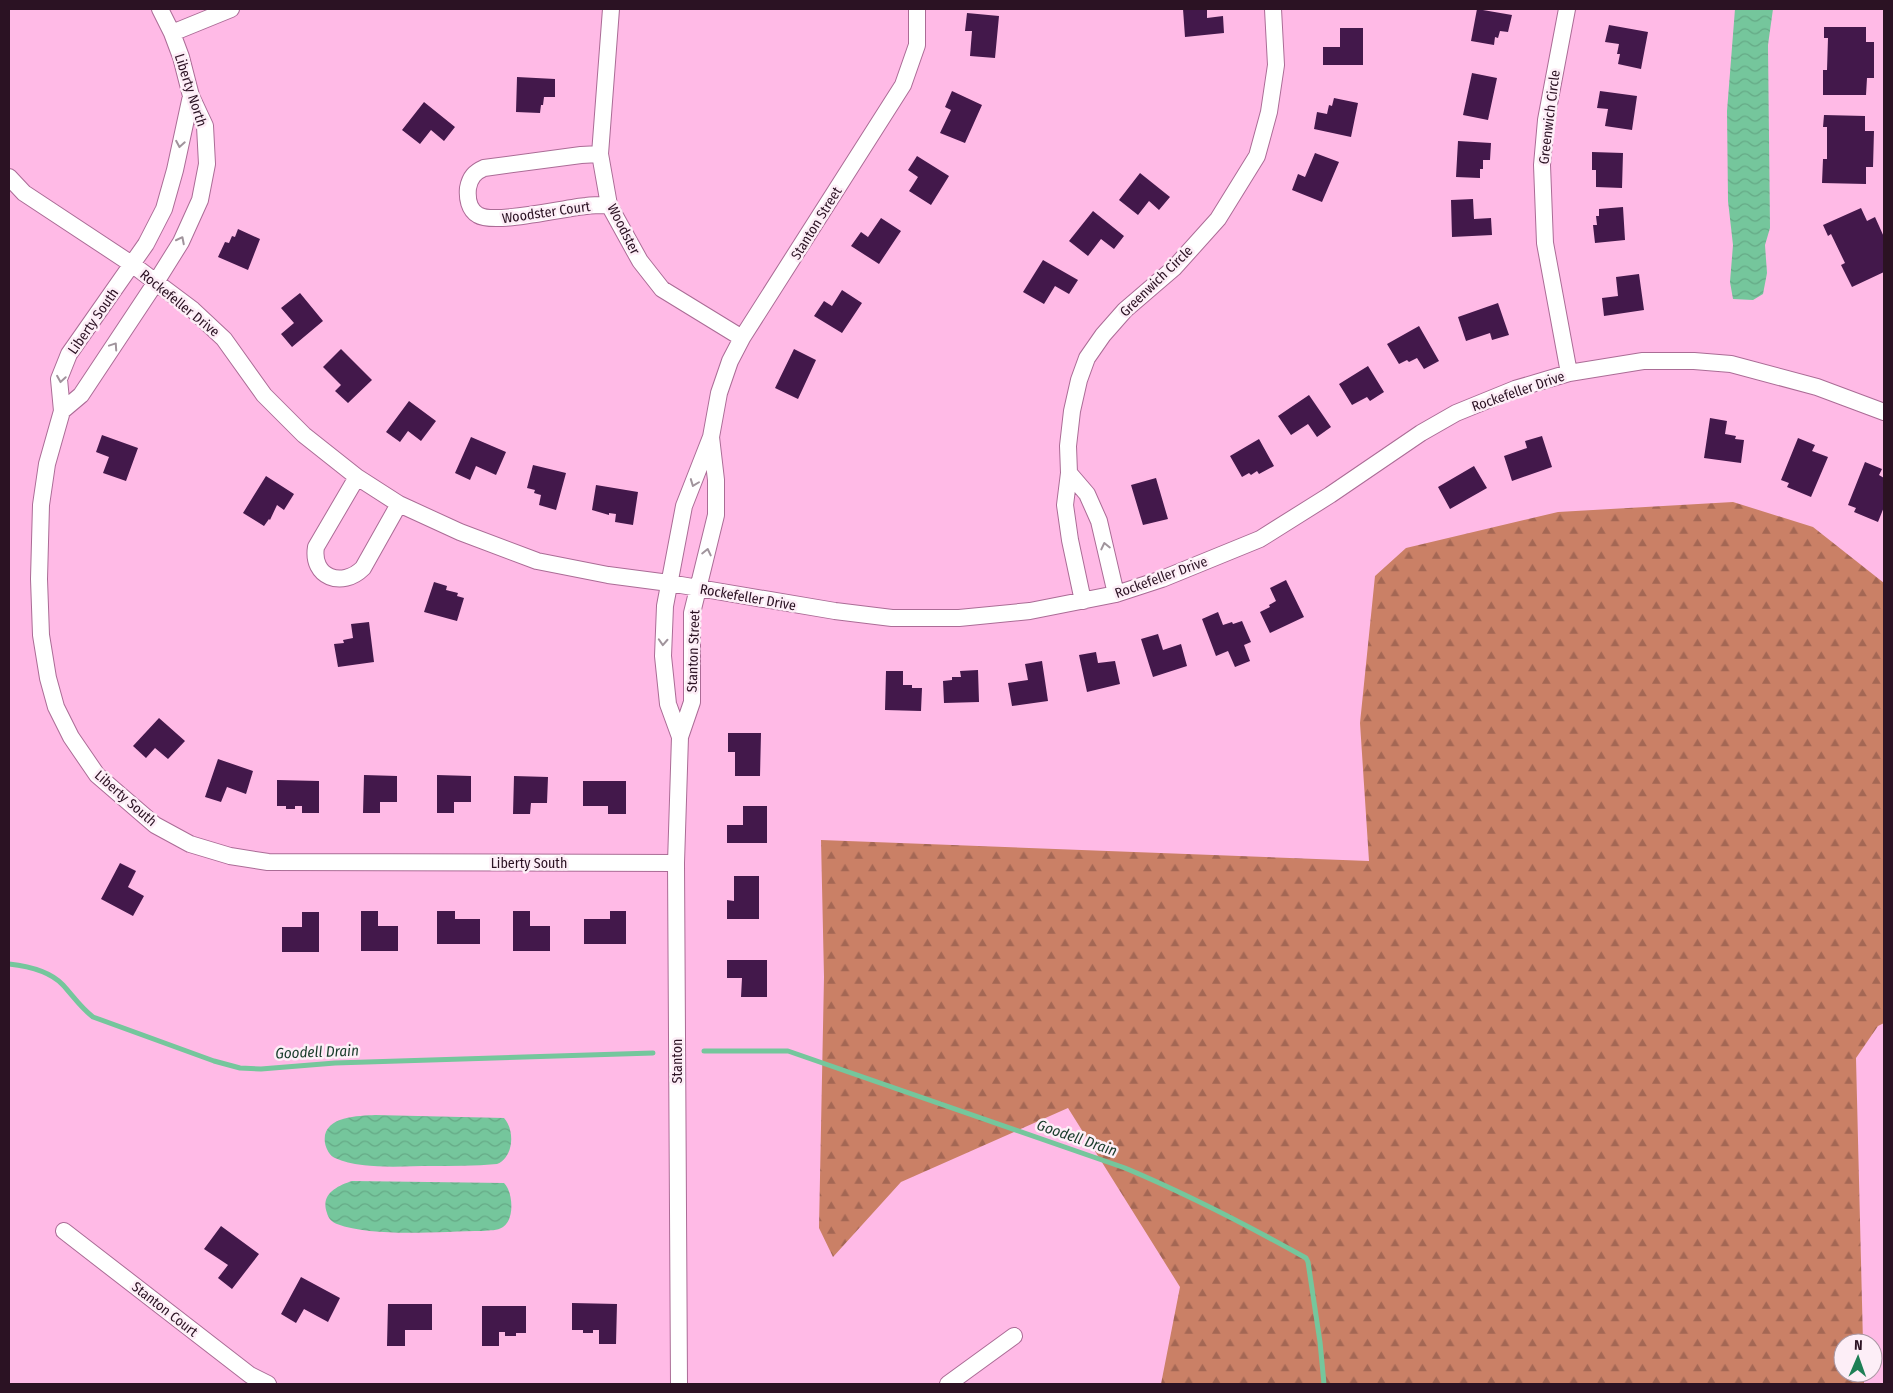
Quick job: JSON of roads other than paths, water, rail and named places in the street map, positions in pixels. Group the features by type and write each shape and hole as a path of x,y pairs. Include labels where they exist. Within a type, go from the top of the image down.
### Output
{"street":[{"name":"Liberty North","path":"156,282 181,242 200,200 207,164 204,126 191,96 181,57 172,33 160,9"},
{"path":"172,33 231,9"},
{"name":"Woodster","path":"611,9 600,154 609,205 640,261 662,289 742,338"},
{"name":"Stanton Street","path":"680,737 668,704 663,656 665,606 684,506 711,437 719,393 730,361 742,338 903,84 917,45 917,9"},
{"name":"Greenwich Circle","path":"1083,601 1070,540 1065,505 1069,473 1068,446 1072,411 1079,380 1087,358 1103,335 1126,310 1174,268 1218,219 1257,156 1268,112 1276,65 1273,9"},
{"name":"Greenwich Circle","path":"1567,9 1546,120 1542,165 1545,243 1569,373"},
{"name":"Liberty South","path":"191,96 182,130 175,170 164,209 133,265 69,354 59,379 62,411 47,464 41,505 39,578 41,625 48,678 56,706 71,737 97,775 155,825 190,844 230,856 268,862 676,863"},
{"name":"Woodster Court","path":"600,154 484,168 472,177 468,194 469,203 473,211 478,215 494,219 588,205 609,205"},
{"name":"Rockefeller Drive","path":"9,177 16,191 133,265 193,310 224,339 264,395 298,428 358,477 399,504 460,532 537,561 608,575 892,618 959,618 1030,611 1116,594 1162,579 1260,539 1330,495 1414,437 1456,413 1515,389 1569,373 1643,361 1731,364 1817,387 1884,412"},
{"path":"62,411 81,395 156,282"},
{"name":"Stanton Street","path":"680,737 692,702 692,613 716,515 716,480 711,437"},
{"path":"1069,473 1087,494 1099,521 1116,594"},
{"path":"358,477 316,547 314,555 316,563 327,575 336,579 346,579 355,575 362,568 399,504"},
{"name":"Stanton","path":"679,1384 676,863 680,737"},
{"name":"Stanton Court","path":"64,1231 250,1376 268,1384"},
{"path":"948,1384 1014,1336"}],"water":[{"path":"1735,9 1773,9 1768,45 1770,228 1765,245 1767,273 1763,294 1753,300 1733,299 1730,282 1733,245 1728,201 1727,111"},
{"path":"375,1115 504,1118 510,1129 510,1150 503,1161 497,1164 464,1166 370,1166 346,1162 330,1154 325,1143 325,1134 329,1127 342,1119"},
{"path":"352,1181 504,1183 511,1199 511,1212 507,1223 503,1227 493,1230 408,1233 352,1228 332,1221 325,1206 331,1192 341,1185"}],"waterway":[{"name":"Goodell Drain","path":"9,964 31,968 52,976 93,1017 214,1061 240,1068 261,1069 335,1063 653,1053"},
{"name":"Goodell Drain","path":"704,1051 788,1051 1125,1168 1194,1199 1262,1234 1306,1258 1308,1262 1324,1384"}]}
